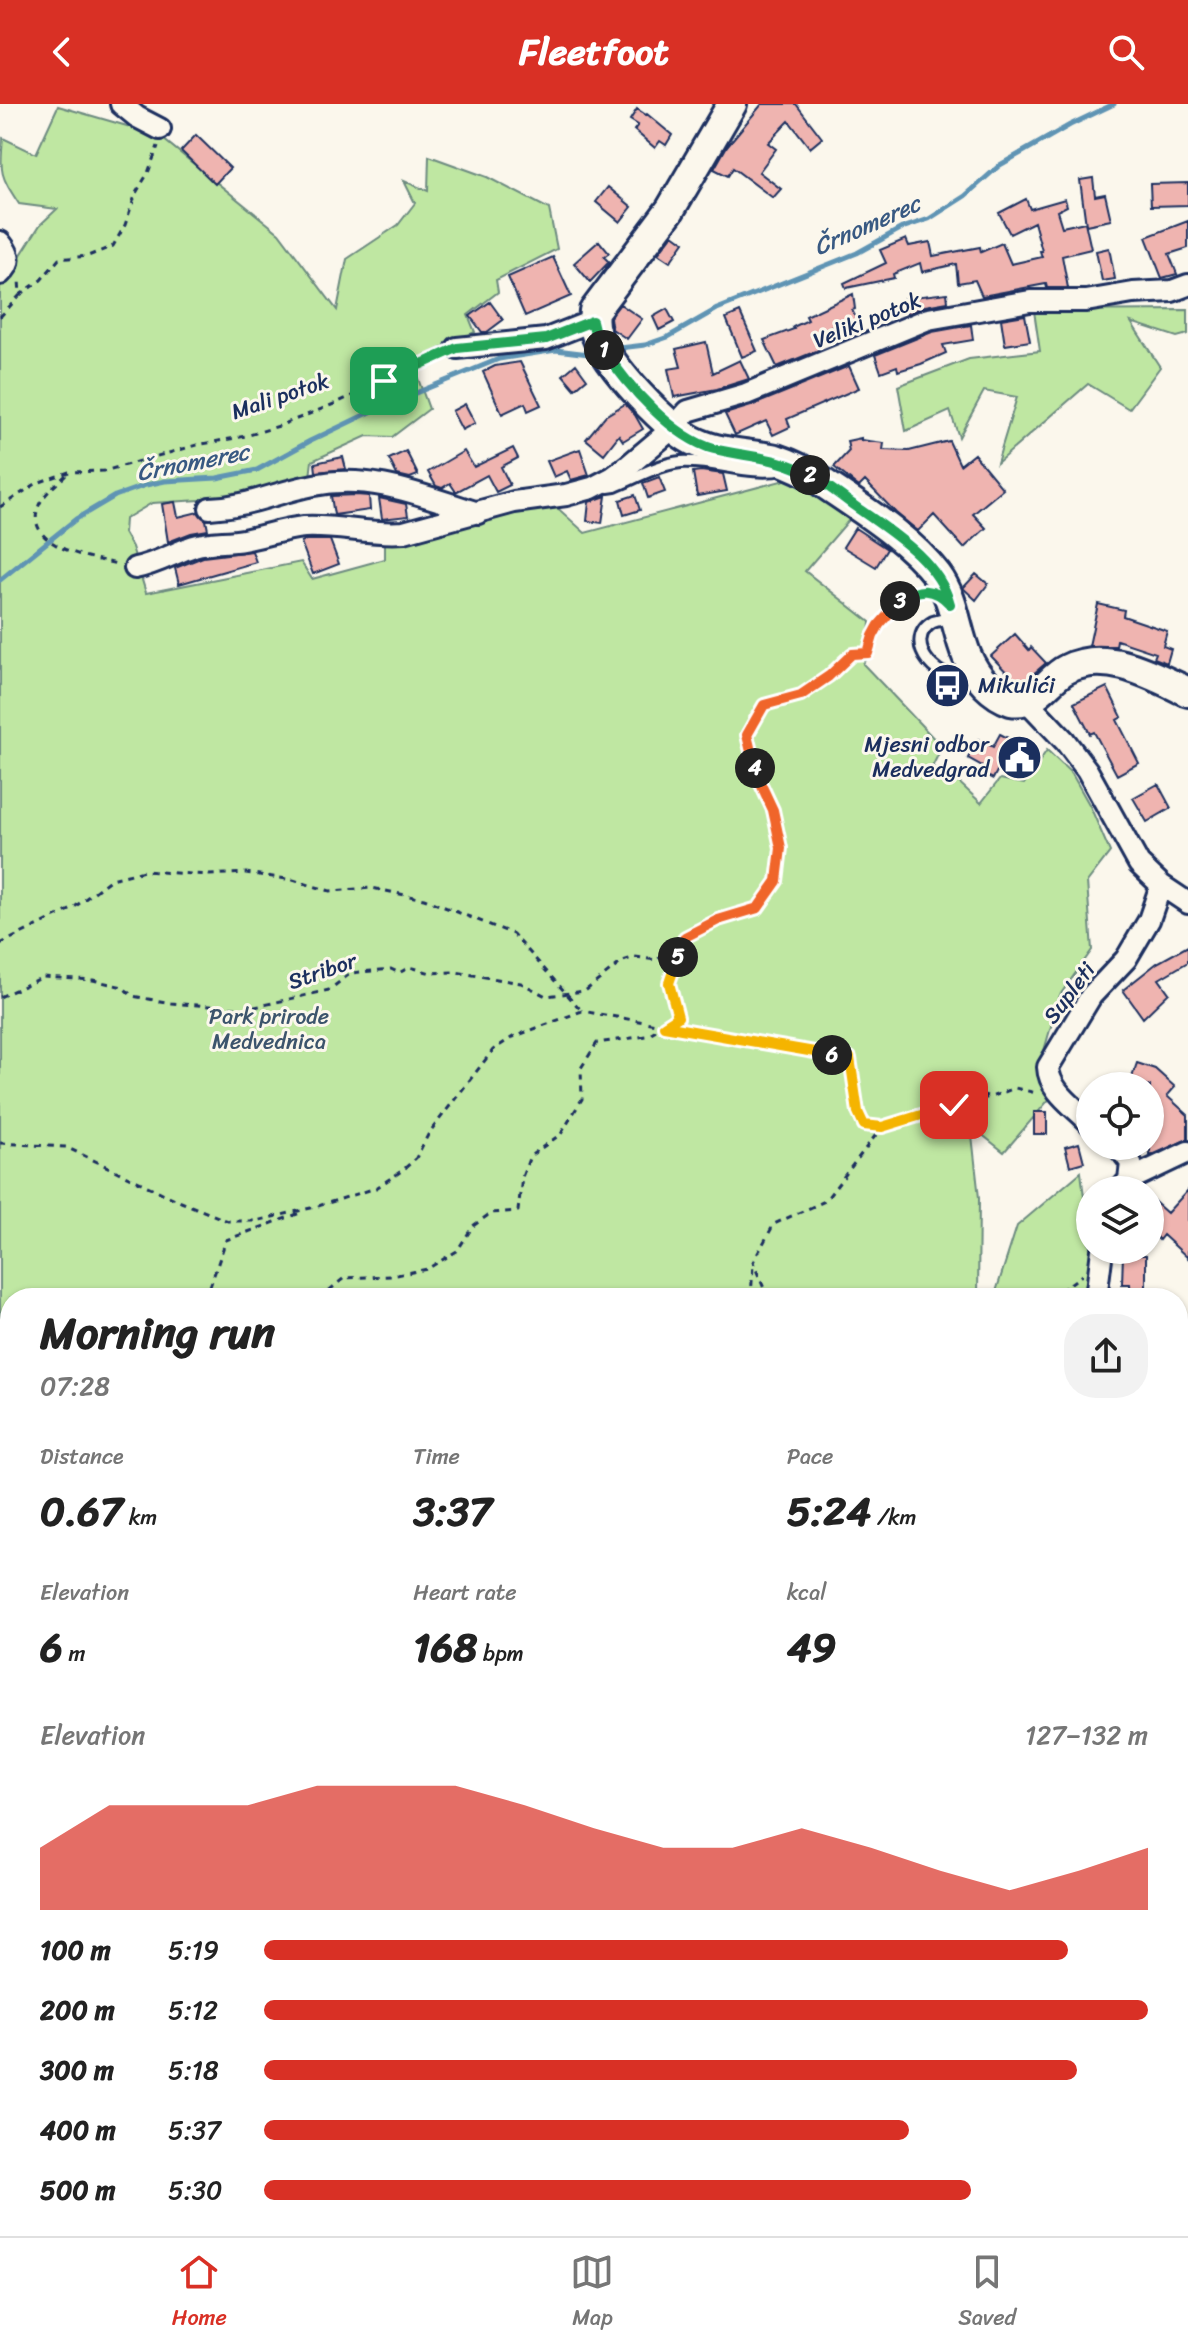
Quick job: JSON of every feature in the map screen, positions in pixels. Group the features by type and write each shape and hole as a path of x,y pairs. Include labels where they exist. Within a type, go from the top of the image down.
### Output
{"street":[{"path":"121,104 160,129"},
{"path":"732,104 670,210 594,311 592,321 595,333 608,356 659,415 689,439 712,448 776,459 797,467 908,545 939,578 963,649 975,672 990,689 1005,698 1025,699 1035,695 1067,669 1098,662 1120,664 1157,676 1188,692"},
{"path":"0,242 8,251 10,260 4,271"},
{"name":"Veliki potok","path":"673,428 688,411 773,384 928,319 1030,301 1086,301 1172,291 1188,285"},
{"path":"457,348 546,339 592,321"},
{"path":"135,568 208,542 317,527 404,532 514,502 566,495 592,488 613,477 673,428"},
{"path":"210,508 238,506 316,484 364,481 393,486 478,513"},
{"path":"1025,699 1076,754 1139,864 1161,885 1188,903"},
{"name":"Supleti","path":"1053,1086 1048,1077 1052,1059 1091,996 1126,959 1149,920 1161,885"},
{"path":"1053,1086 1076,1109"},
{"path":"1141,1176 1188,1152"},
{"path":"1097,1288 1100,1264"}],"lane":[{"path":"592,488 615,486 682,462 767,473 797,467"},
{"path":"952,610 923,632 923,656 939,672 952,677 962,678 975,672"}],"path":[{"path":"0,317 59,259 88,256 113,246 157,152 160,129"},
{"path":"4,271 19,280 20,295"},
{"name":"Mali potok","path":"0,507 37,483 69,472 104,471 197,445 257,433 334,404 457,348"},
{"path":"69,472 39,504 38,523 42,531 52,543 71,553 135,568"},
{"path":"566,993 585,991 623,961 635,957 657,960 685,937 718,920 758,908 777,881 781,848 773,810 758,778 747,735 764,705 801,695 829,676 852,654 868,653 879,625 909,595 923,590 941,594 952,610"},
{"path":"0,944 72,909 111,879 144,871 209,875 246,873 293,880 330,891 372,888 424,899 513,934 582,1011"},
{"path":"332,1288 344,1278 392,1276 427,1269 457,1251 473,1226 491,1213 518,1211 522,1177 530,1156 561,1134 582,1099 581,1068 597,1043 646,1036 678,1017 669,983 685,937"},
{"name":"Stribor","path":"0,997 43,977 93,980 123,987 132,996 158,1001 246,1009 329,990 351,973 391,969 399,973 410,967 431,973 455,972 521,983 546,996 566,993"},
{"path":"209,1288 226,1240 376,1188 416,1158 429,1133 493,1050 513,1037 582,1011 850,1058 858,1112 864,1125 882,1127 1015,1088 1042,1094 1053,1086"},
{"path":"953,1078 960,1088 991,1097"},
{"path":"752,1288 753,1262 774,1224 825,1201 882,1127"},
{"path":"0,1143 66,1147 228,1221 256,1221 315,1207"},
{"path":"753,1262 764,1288"},
{"path":"1064,1288 1095,1264"}],"green space":[{"name":"Park prirode Medvednica","path":"58,106 158,135 279,233 337,310 347,259 398,225 415,203 404,181 428,191 429,156 487,177 549,209 557,249 496,280 498,292 468,315 475,332 412,362 429,409 392,437 367,436 312,461 310,477 233,498 152,503 125,519 124,533 132,547 146,593 301,562 312,579 385,559 385,541 551,502 585,533 796,477 855,513 805,571 870,622 868,653 863,664 942,747 932,767 950,774 981,803 1000,779 1024,784 1047,750 1072,774 1110,852 1087,882 1092,950 1060,995 1037,1075 1052,1096 1004,1152 971,1126 979,1198 978,1288 0,1288 0,279 5,280 40,225 57,209 19,204 3,174 3,138 36,154"},
{"path":"1188,310 1188,334 1177,337 1131,322 1160,367 1129,409 1088,384 997,463 1017,397 984,391 959,437 950,411 906,431 898,386 969,359 1040,351 1034,311"},
{"path":"1076,1176 1076,1264 1092,1264 1095,1288 997,1288 1017,1226"}],"building":[{"path":"762,104 796,104 822,138 810,148 789,121 768,143 776,149 759,172 781,189 773,198 733,168 728,176 714,169 727,146"},
{"path":"637,109 672,135 666,145 660,141 655,148 634,130 638,125 630,120"},
{"path":"196,135 230,168 215,184 181,151"},
{"path":"1093,178 1095,196 1105,194 1111,220 1086,225 1080,180"},
{"path":"1188,183 1188,205 1151,206 1150,184"},
{"path":"608,187 632,207 620,222 596,202"},
{"path":"1026,199 1030,209 1065,199 1067,206 1057,211 1062,227 1085,222 1091,249 1062,256 1068,288 1047,288 1046,284 982,296 975,280 958,283 956,264 922,272 920,263 893,274 894,278 846,288 844,283 886,263 880,250 906,239 909,246 930,242 933,256 980,247 981,252 1002,243 1011,264 1042,257 1034,222 1010,234 999,213"},
{"path":"1188,221 1188,248 1169,254 1177,274 1162,278 1146,237"},
{"path":"673,234 684,242 670,262 658,254"},
{"path":"599,241 609,253 604,257 609,262 590,282 574,263"},
{"path":"1109,248 1115,279 1102,281 1096,251"},
{"path":"553,257 571,296 525,316 508,277"},
{"path":"947,293 948,302 925,306 907,314 904,298"},
{"path":"853,294 855,309 852,310 859,324 841,332 837,324 813,336 819,350 777,367 764,340 794,329 808,320 806,316"},
{"path":"490,302 503,320 487,332 482,332 470,316"},
{"path":"620,304 642,319 627,339 611,325 610,317"},
{"path":"667,309 674,322 659,330 653,317"},
{"path":"740,312 757,351 742,357 726,318"},
{"path":"1025,315 1030,341 1005,345 1001,319"},
{"path":"971,325 973,340 943,345 946,353 921,364 898,371 897,366 881,372 875,355 932,332"},
{"path":"706,342 713,373 740,360 749,379 674,397 668,369 681,367 676,349"},
{"path":"520,362 541,405 528,411 525,403 502,414 483,372 495,366"},
{"path":"576,364 587,379 575,389 563,375"},
{"path":"849,366 859,388 787,419 790,427 773,435 766,421 735,435 725,414"},
{"path":"465,404 475,423 462,430 452,411"},
{"path":"625,404 643,429 623,441 619,435 604,454 586,439 605,416"},
{"path":"861,438 884,443 883,450 909,451 949,441 960,465 974,454 1003,489 973,514 986,528 964,548 934,515 918,531 865,481 859,487 834,467 849,451 847,441"},
{"path":"513,448 518,458 501,467 510,485 496,492 487,475 456,492 450,483 442,488 436,486 428,472 464,451 474,467"},
{"path":"580,449 589,475 571,480 567,471 554,477 547,461"},
{"path":"406,451 418,475 410,478 397,475 389,459"},
{"path":"343,457 346,469 316,472 315,463"},
{"path":"693,472 723,474 727,491 697,496"},
{"path":"659,477 665,492 648,498 643,483"},
{"path":"635,495 640,510 624,515 620,500"},
{"path":"331,496 369,496 370,510 334,515"},
{"path":"606,496 602,523 587,521 589,502"},
{"path":"379,498 406,504 408,516 382,519"},
{"path":"175,502 178,517 198,512 206,520 208,530 168,542 162,504"},
{"path":"855,528 887,549 876,567 843,547"},
{"path":"330,540 339,564 313,574 301,542"},
{"path":"252,551 256,562 179,584 175,568 203,557"},
{"path":"976,574 988,584 976,600 963,588"},
{"path":"1098,604 1124,610 1123,616 1167,631 1163,646 1171,649 1167,663 1154,658 1156,653 1117,640 1116,646 1089,646"},
{"path":"1015,634 1046,663 1018,684 991,656"},
{"path":"1107,687 1122,717 1117,720 1139,763 1117,775 1074,703"},
{"path":"1000,734 1031,750 1017,778 998,769 993,779 979,772 982,766 968,758 978,739 993,747"},
{"path":"1158,784 1171,808 1147,822 1133,798"},
{"path":"1188,946 1188,962 1159,979 1169,993 1143,1018 1123,990 1157,963"},
{"path":"1137,1063 1158,1072 1134,1072"},
{"path":"1164,1077 1175,1087 1167,1096 1188,1115 1188,1139 1164,1150"},
{"path":"1034,1112 1047,1112 1047,1134 1034,1134"},
{"path":"1076,1144 1076,1160 1084,1162 1070,1166 1065,1147"},
{"path":"1188,1190 1188,1258 1164,1236 1164,1210 1167,1213"},
{"path":"1123,1264 1146,1264 1146,1288 1130,1288 1130,1284 1122,1284"}],"waterway":[{"name":"Črnomerec","path":"620,348 645,345 668,337 717,309 857,253 902,228 929,219 965,196 1000,165 1114,104"},
{"name":"Črnomerec","path":"0,580 76,519 115,496 165,481 217,478 257,470 379,408 499,359 556,350 589,354"}],"place":[{"name":"Mikulići","path":"947,685"},
{"name":"Mjesni odbor Medvedgrad","path":"1020,757"}],"route":[{"path":"384,381 457,348 546,339 592,321 608,356 673,428 689,439 712,448 776,459 797,467 875,519 933,570 945,588 950,604 941,594 923,590 909,595 879,625 868,653 852,654 829,676 801,695 764,705 747,735 758,778 773,810 781,848 777,881 758,908 718,920 685,937 669,983 678,1017 664,1026 850,1058 858,1112 864,1125 882,1127 954,1105"}]}
